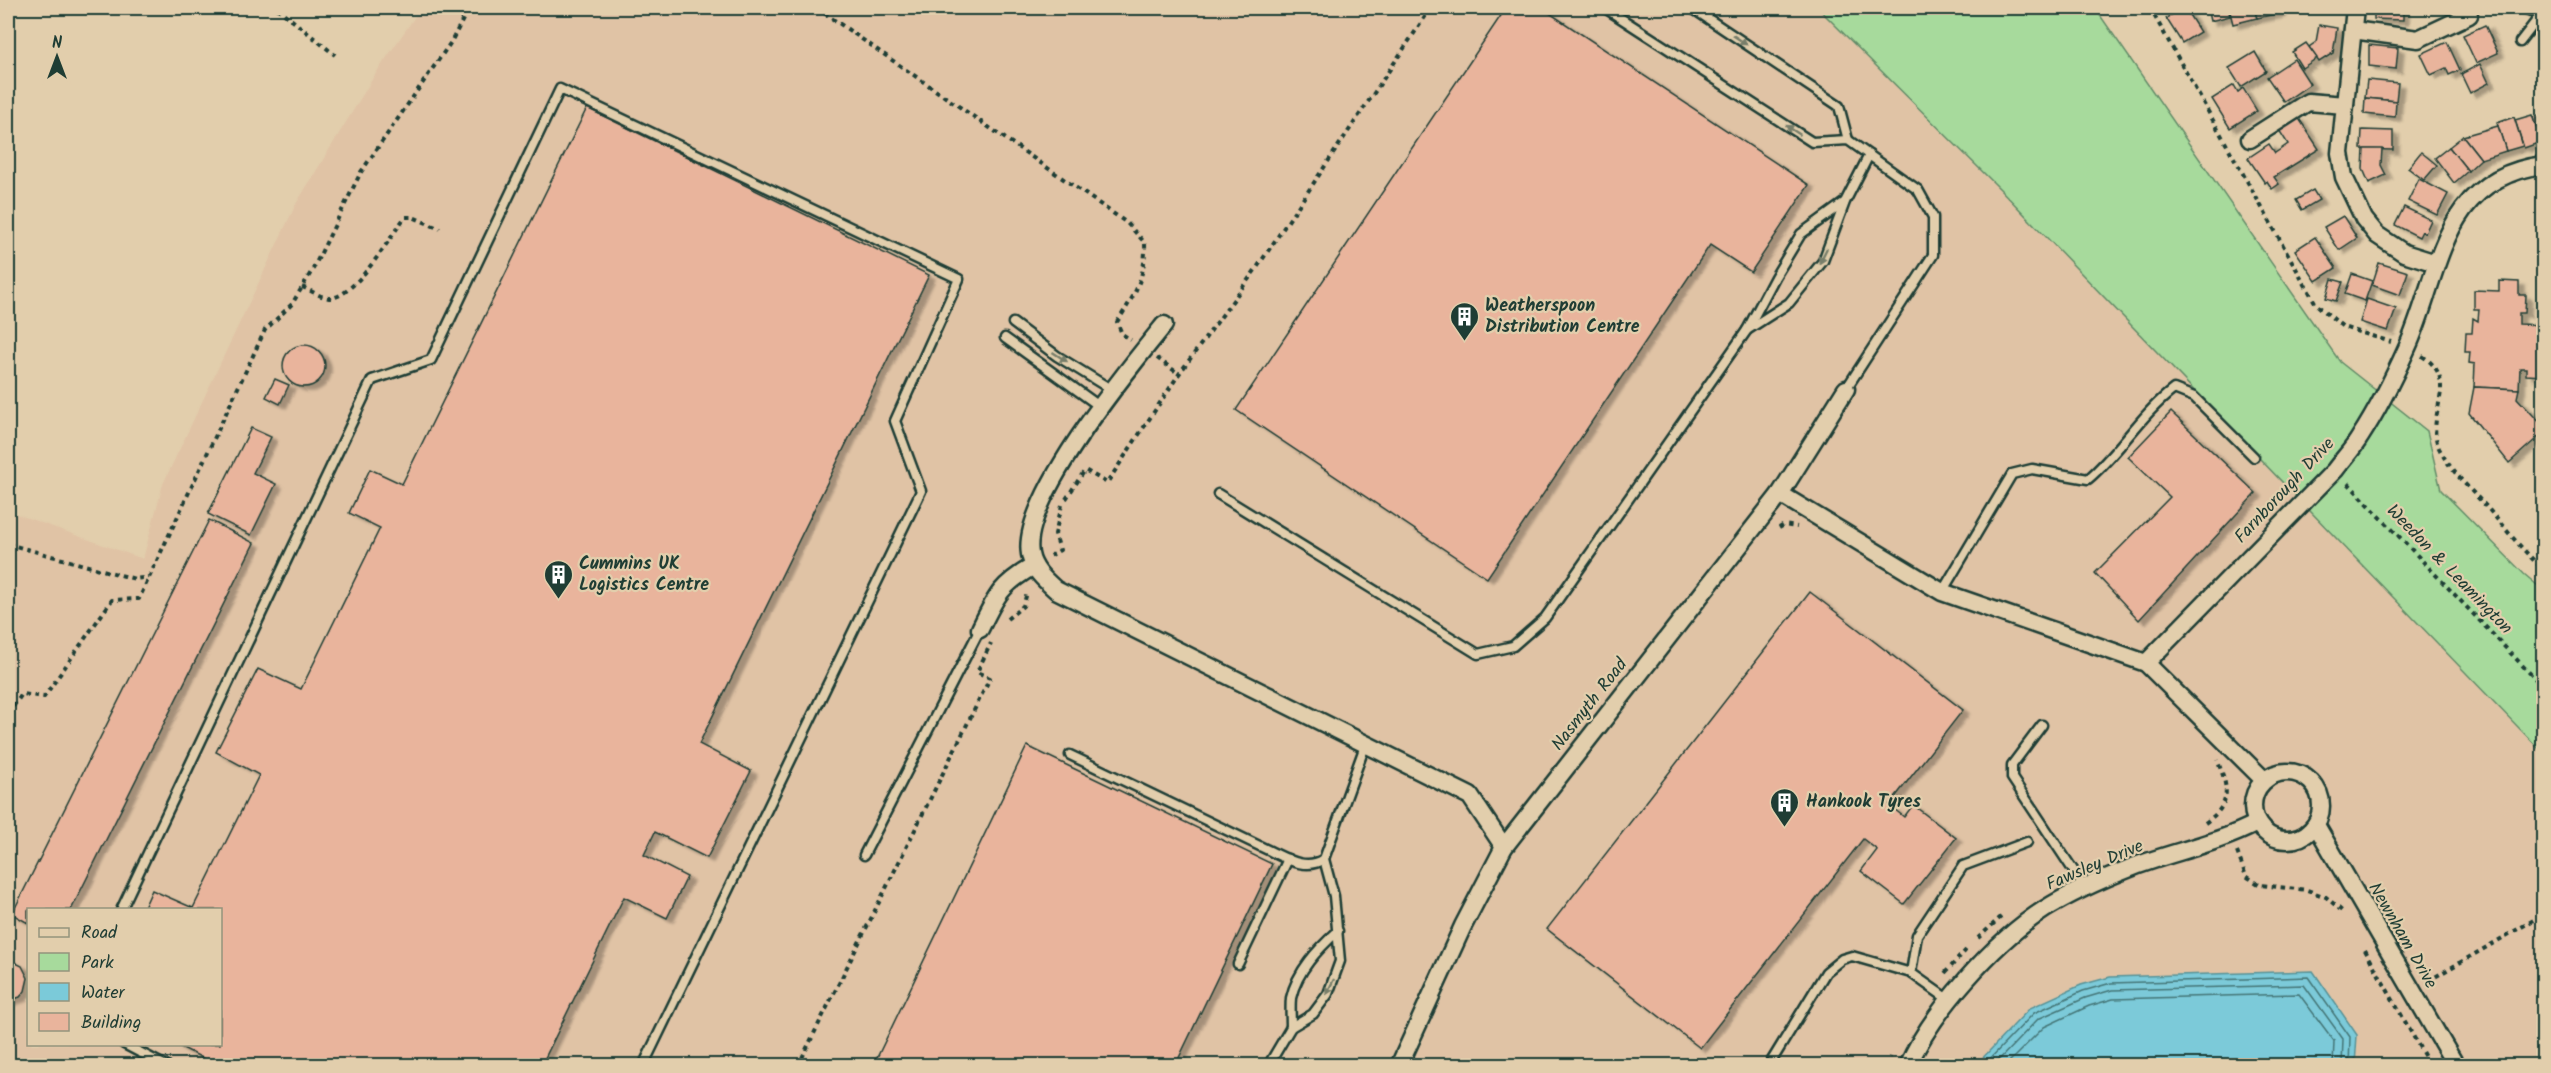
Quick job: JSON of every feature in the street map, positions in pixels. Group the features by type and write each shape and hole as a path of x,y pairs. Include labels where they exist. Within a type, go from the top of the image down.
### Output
{"street":[{"path":"2355,8 2340,153 2344,177 2364,219 2377,235 2404,253 2436,263"},
{"path":"2354,30 2418,39 2469,15"},
{"path":"2250,139 2308,102 2344,105"},
{"name":"Farnborough Drive","path":"2146,663 2335,470 2360,437 2408,347 2436,263 2451,227 2470,202 2493,179 2516,169 2544,165"},
{"path":"1164,325 1100,406 1038,505 1030,534 1030,554 1041,577 1056,590 1470,796 1504,847"},
{"name":"Nasmyth Road","path":"1399,1065 1463,926 1504,847 1780,494 1846,390"},
{"path":"1780,494 1942,592 2146,663 2264,780"},
{"path":"987,632 998,592 1014,577 1034,566"},
{"path":"2290,771 2304,776 2314,785 2320,798 2321,812 2316,825 2308,834 2286,841 2274,838 2256,823 2252,812 2252,801 2256,789 2264,780 2276,773 2290,771"},
{"name":"Fawsley Drive","path":"1908,1065 1949,1000 2002,942 2045,909 2129,869 2232,836 2256,823"},
{"name":"Newnham Drive","path":"2316,825 2456,1065"}],"lane":[{"path":"1605,8 1812,142 1848,140 1918,190 1933,217 1933,255 1846,390"},
{"path":"1692,8 1839,106 1848,140"},
{"path":"2520,42 2544,11"},
{"path":"121,908 372,380 431,360 560,89 959,279 895,421 921,491 643,1065"},
{"path":"1747,330 1789,303 1823,261 1845,202 1869,154"},
{"path":"1218,494 1478,654 1513,646 1545,618 1747,330 1775,276 1801,234 1845,202"},
{"path":"1013,323 1057,356 1112,390"},
{"path":"1005,338 1100,406"},
{"path":"1942,592 2012,474 2032,469 2088,479 2107,464 2153,405 2174,389 2194,397 2254,457"},
{"path":"864,855 987,632"},
{"path":"2042,725 2012,765 2012,778 2085,888"},
{"path":"1268,1065 1291,1028 1313,1014 1334,982 1340,961 1338,932 1334,897 1324,859 1366,743"},
{"path":"1070,755 1297,864 1308,865 1324,859"},
{"path":"1911,973 1917,935 1963,866 2027,842"},
{"path":"1238,964 1288,859"},
{"path":"1291,1028 1292,998 1303,973 1314,953 1338,932"},
{"path":"1771,1062 1827,972 1842,959 1852,956 1911,973 1949,1000"},
{"path":"128,1046 166,1065"}],"path":[{"path":"277,8 335,56"},
{"path":"8,714 22,694 44,697 112,600 139,599 265,330 292,304 361,172 451,42 469,8"},
{"path":"817,8 1127,223 1145,243 1146,261 1136,293 1117,322 1122,334 1179,374"},
{"path":"999,627 1014,611 1023,606 1034,566 1060,550 1055,534 1063,504 1085,470 1107,483 1179,374 1256,269 1431,8"},
{"path":"2150,8 2316,304 2343,327 2408,347 2432,362 2441,375 2441,394 2435,427 2439,447 2456,472 2544,570"},
{"path":"302,287 328,298 340,295 374,261 405,217 413,217 440,229"},
{"name":"Weedon & Leamington","path":"2335,470 2544,688"},
{"path":"1775,530 1784,525 1799,527"},
{"path":"8,544 135,579 150,577"},
{"path":"798,1065 990,678 977,672 987,632"},
{"path":"2213,753 2224,777 2227,798 2220,813"},
{"path":"2232,836 2246,876 2260,885 2307,890 2326,897 2343,910 2348,921"},
{"path":"2393,1000 2544,914"},
{"path":"2360,941 2430,1065"}],"shaded area":[{"path":"421,8 1818,8 2000,189 2543,753 2543,1065 8,1066 8,511 143,559 163,484 296,204 376,73"}],"green space":[{"path":"1818,8 2095,8 2340,362 2427,431 2441,490 2524,574 2543,590 2543,753 2000,189"}],"water":[{"path":"2313,971 2357,1035 2355,1065 1976,1065 2030,1008 2081,985 2110,977"}],"building":[{"name":"Weatherspoon Distribution Centre","path":"1506,8 1542,8 1809,185 1751,272 1710,245 1487,578 1236,410"},
{"path":"2207,8 2228,8 2230,16 2210,21"},
{"path":"2229,8 2254,8 2257,18 2233,24"},
{"path":"2254,8 2279,8 2280,13 2257,18"},
{"path":"2374,8 2403,8 2403,20 2374,19"},
{"path":"2514,8 2537,8 2530,17"},
{"path":"2186,10 2200,32 2182,43 2166,18 2178,11 2180,13"},
{"path":"2319,25 2337,28 2333,53 2319,62 2309,47 2316,42"},
{"path":"2485,25 2498,53 2476,63 2463,35"},
{"path":"2447,42 2460,70 2449,75 2446,68 2431,75 2421,54"},
{"path":"2306,43 2317,58 2302,68 2292,52"},
{"path":"2369,45 2398,48 2396,69 2369,66"},
{"path":"2255,52 2266,71 2241,87 2229,68"},
{"path":"2294,59 2310,84 2284,102 2267,77"},
{"path":"2480,64 2489,83 2470,93 2461,74"},
{"path":"2367,80 2398,83 2396,101 2365,98"},
{"path":"2234,85 2238,92 2243,88 2257,111 2230,128 2212,99"},
{"path":"2365,98 2396,101 2395,117 2364,114"},
{"name":"Cummins UK Logistics Centre","path":"587,108 929,275 699,744 751,771 707,858 655,832 644,855 687,877 667,918 624,897 541,1066 218,1066 179,1046 222,1046 222,908 193,908 259,775 216,752 258,669 301,689 380,528 349,513 370,469 402,484"},
{"path":"2544,113 2544,143 2541,144 2533,117"},
{"path":"2532,115 2541,142 2524,148 2515,120"},
{"path":"2298,117 2319,149 2274,177 2279,184 2272,189 2267,181 2265,183 2248,158 2269,144 2275,153 2288,144 2279,130"},
{"path":"2514,117 2523,146 2506,151 2497,123"},
{"path":"2498,126 2506,151 2481,159 2463,136"},
{"path":"2362,130 2393,131 2393,150 2361,149"},
{"path":"2463,136 2481,159 2468,171 2449,147"},
{"path":"2449,147 2468,171 2454,183 2435,158"},
{"path":"2364,149 2382,149 2381,165 2386,175 2369,183 2363,169"},
{"path":"2421,152 2437,165 2424,180 2408,168"},
{"path":"2419,179 2448,194 2437,215 2408,201"},
{"path":"2313,190 2319,200 2302,210 2296,200"},
{"path":"2404,207 2431,220 2425,233 2422,231 2419,237 2395,225"},
{"path":"2343,216 2357,238 2339,250 2324,227"},
{"path":"2315,237 2336,268 2316,281 2295,250"},
{"path":"2379,263 2408,272 2400,295 2372,285"},
{"path":"2352,274 2372,281 2365,301 2345,294"},
{"path":"2332,279 2343,282 2336,301 2326,298"},
{"path":"2499,281 2519,282 2519,295 2526,295 2525,313 2519,313 2519,324 2544,325 2544,376 2526,375 2526,368 2520,368 2519,389 2474,387 2475,364 2469,363 2470,352 2465,352 2466,333 2472,333 2473,318 2478,321 2479,309 2474,309 2474,290 2499,291"},
{"path":"2367,299 2396,309 2388,331 2360,322"},
{"path":"304,345 319,351 325,366 319,381 304,387 289,381 283,366 289,351"},
{"path":"275,379 289,385 280,404 266,397"},
{"path":"2474,387 2519,389 2517,398 2544,427 2544,432 2509,463 2469,413"},
{"path":"2171,412 2256,493 2139,620 2095,573 2170,497 2128,457"},
{"path":"251,428 271,437 253,473 276,484 251,535 208,514"},
{"path":"209,520 254,543 72,908 27,908 27,922 12,914"},
{"name":"Hankook Tyres","path":"1810,592 1963,710 1889,805 1904,817 1913,805 1956,838 1904,904 1861,871 1877,850 1863,839 1700,1048 1547,929"},
{"path":"1027,746 1272,864 1175,1066 873,1066"},
{"name":"Cummins UK Logistics Centre","path":"152,890 193,908 144,908"},
{"path":"8,959 22,966 27,976 27,982 25,991 20,997 8,1001"}],"place":[{"name":"Weatherspoon Distribution Centre","path":"1464,342"},
{"name":"Cummins UK Logistics Centre","path":"558,600"},
{"name":"Hankook Tyres","path":"1785,828"}]}
